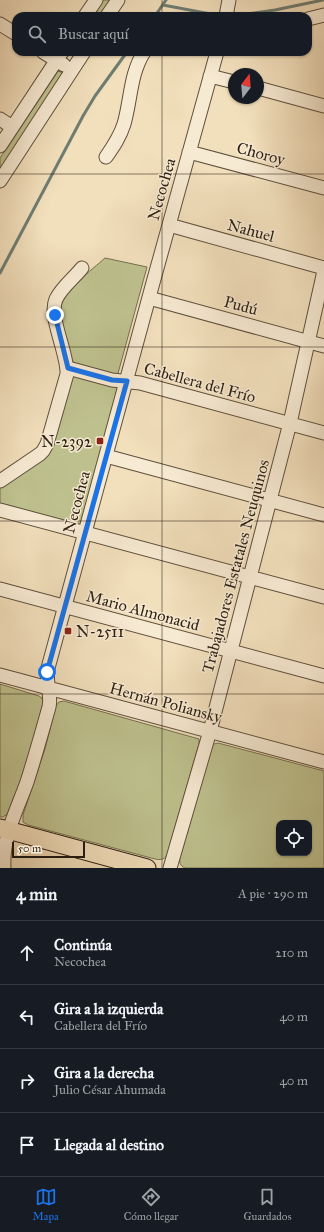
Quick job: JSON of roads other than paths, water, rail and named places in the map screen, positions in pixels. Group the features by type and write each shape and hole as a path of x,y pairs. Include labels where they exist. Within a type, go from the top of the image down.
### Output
{"main road":[{"path":"4,829 147,868"}],"street":[{"path":"88,12 96,0"},
{"path":"110,12 118,0"},
{"path":"227,12 229,0"},
{"path":"312,18 324,15"},
{"path":"0,24 12,32"},
{"path":"0,146 59,56 72,71"},
{"path":"0,181 81,56"},
{"path":"106,157 118,139 124,124 132,81 142,56"},
{"name":"Necochea","path":"4,868 4,829 31,768 49,707 51,697 47,672 216,56"},
{"path":"210,76 228,80"},
{"path":"264,90 324,106"},
{"path":"0,119 12,127"},
{"name":"Choroy","path":"190,152 324,188"},
{"name":"Nahuel","path":"169,225 324,268"},
{"path":"0,481 44,451 49,439 68,368 55,315 55,306 59,295 82,268"},
{"name":"Trabajadores Estatales Neuquinos","path":"170,868 210,731 290,423 324,271"},
{"name":"Pudú","path":"149,298 324,346"},
{"name":"Cabellera del Frío","path":"68,368 112,380 147,385 324,432"},
{"path":"106,456 324,515"},
{"path":"0,510 324,597"},
{"name":"Mario Almonacid","path":"0,589 324,676"},
{"name":"Hernán Poliansky","path":"0,675 324,762"}],"waterway":[{"path":"158,12 166,0"},
{"path":"261,12 323,0"},
{"path":"163,5 200,12"},
{"path":"0,273 83,116 95,96 124,56"}],"place":[{"name":"N-2392","path":"100,441"},
{"name":"N-2511","path":"68,631"}]}
